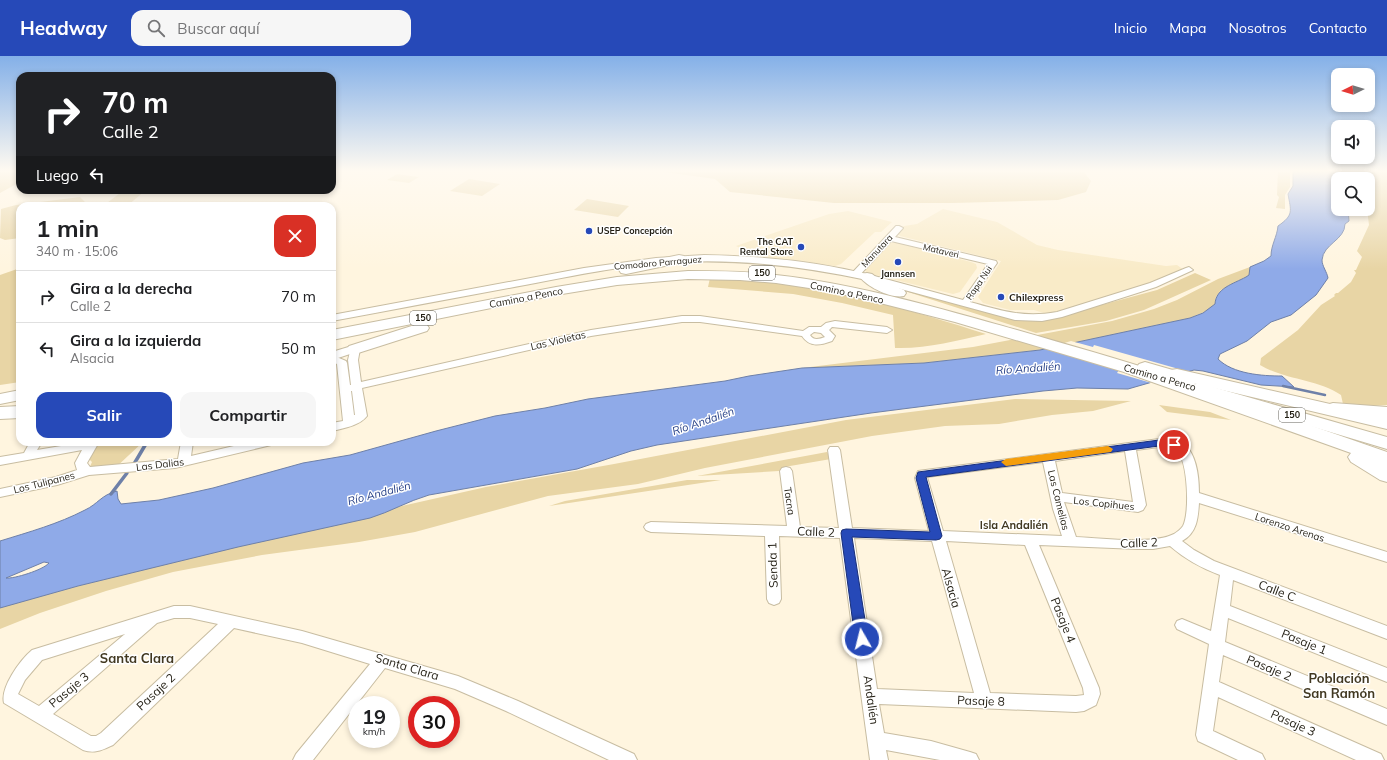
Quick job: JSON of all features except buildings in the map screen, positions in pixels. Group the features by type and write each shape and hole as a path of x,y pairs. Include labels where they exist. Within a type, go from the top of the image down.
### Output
{"highway":[{"path":"554,287 679,259"},
{"name":"Camino a Penco","path":"336,329 554,287 611,278 702,270 746,272 796,277 838,284 966,310 998,322 1138,367 1235,396"},
{"name":"Camino a Penco","path":"336,335 575,288 635,279 688,275 740,276 794,281 847,290 998,322"},
{"path":"861,276 880,286 966,310"},
{"path":"354,349 513,300"},
{"path":"0,394 16,392"},
{"path":"1235,396 1333,410 1387,423"},
{"path":"1235,396 1344,450 1387,475"},
{"path":"0,399 16,397"},
{"path":"1333,410 1387,412"},
{"path":"0,414 16,413"},
{"path":"1298,428 1387,459"}],"main road":[{"name":"150","path":"1235,396 1350,429"},
{"path":"1350,429 1387,436"},
{"path":"1350,429 1387,443"}],"street":[{"name":"Manutara","path":"861,276 889,238 899,228"},
{"name":"Mataveri","path":"889,238 992,263"},
{"name":"Comodoro Parraguez","path":"336,317 590,270 679,259 756,261 797,265 861,276"},
{"name":"Rapa Nui","path":"966,310 992,263"},
{"path":"998,322 1059,315 1153,285 1189,270"},
{"name":"Las Violetas","path":"346,389 591,333 620,327 682,319 700,319 774,330 807,332 809,340 822,342 827,341 830,336 823,330 829,325 834,324 887,330"},
{"path":"336,356 354,349 353,360 361,416 349,423 336,426"},
{"path":"336,359 342,362 349,423"},
{"path":"0,417 16,414"},
{"path":"1048,457 1164,443 1178,446 1184,451 1187,457 1192,478 1193,496 1190,526 1184,534 1171,540"},
{"path":"28,456 34,446"},
{"path":"0,462 81,446"},
{"path":"88,471 82,468 81,463 91,446"},
{"path":"184,462 186,446"},
{"name":"Las Dalias","path":"88,471 175,464 235,446"},
{"name":"Los Copihues","path":"1056,497 1138,507 1140,505 1130,446"},
{"name":"Andalién","path":"834,450 879,760"},
{"name":"Alsacia","path":"984,701 936,536 921,478 922,474 1048,457"},
{"name":"Las Camelias","path":"1048,457 1056,497 1071,542"},
{"name":"Tacna","path":"786,470 794,531"},
{"name":"Los Tulipanes","path":"0,493 57,481 88,471"},
{"name":"Lorenzo Arenas","path":"1193,496 1387,557"},
{"name":"Calle 2","path":"651,527 1144,544 1171,540"},
{"name":"Senda 1","path":"772,530 774,599"},
{"name":"Pasaje 4","path":"1030,540 1091,688 1092,694 1090,700"},
{"name":"Calle C","path":"1171,540 1195,558 1227,572 1387,633"},
{"path":"1227,572 1204,736 1256,760"},
{"name":"Pasaje 1","path":"1222,609 1387,675"},
{"name":"Santa Clara","path":"40,715 9,696 14,685 32,657 174,612 190,612 302,637 435,675 480,692 628,760"},
{"name":"Pasaje 3","path":"40,715 154,618"},
{"name":"Pasaje 2","path":"40,715 89,744 97,744 107,739 232,621"},
{"name":"Pasaje 2","path":"1182,625 1217,643 1387,717"},
{"path":"302,760 382,660"},
{"name":"Pasaje 3","path":"1211,686 1375,760"},
{"name":"Pasaje 8","path":"870,696 1076,704 1090,700"},
{"path":"876,740 931,749 970,760"}],"shaded area":[{"path":"582,203 610,203 629,206 618,217 574,210"},
{"path":"833,203 957,203 952,203"},
{"path":"1277,203 1285,203 1285,209 1276,208"},
{"path":"1375,203 1387,203 1387,405 1369,406 1343,404 1341,395 1332,390 1311,382 1280,374 1260,365 1261,358 1298,330 1321,305 1335,296 1334,295 1336,293 1351,282 1356,273 1354,270 1356,270 1362,257 1357,251 1369,225 1368,216 1375,216"},
{"path":"16,205 16,239 5,240 0,238 1,209"},
{"path":"943,209 997,222 1037,245 1058,250 1166,266 1177,265 1184,270 1153,284 1047,314 1034,310 1010,310 983,303 978,297 1001,261 900,236 897,233 904,226 917,224"},
{"path":"848,211 892,222 881,232 875,232 841,264 835,266 756,256 736,246 829,214"},
{"path":"889,243 899,243 971,262 976,264 977,268 960,292 953,294 867,273 864,269"},
{"path":"1250,267 1249,275 1221,290 1216,297 1215,304 1211,309 1190,318 1040,350 924,363 802,368 973,347 1112,321 1154,309 1177,300 1218,279"},
{"path":"16,269 16,383 0,385 0,275"},
{"path":"1195,273 1211,280 1144,310 1106,321 1036,333 883,284 1014,318 1049,319 1157,290"},
{"path":"710,278 745,280 816,289 919,313 986,334 930,346 895,348 893,315 842,303 793,294 708,287"},
{"path":"1015,399 1131,401 1093,411 1052,415 999,424 945,426 872,436 705,468 638,484 548,496 415,532 359,542 262,555 173,572 106,591 40,613 0,629 0,606 322,524 486,487 846,420"},
{"path":"1159,405 1210,412 1231,420 1167,412"},
{"path":"97,446 139,446 114,469 88,471 92,462 89,459"},
{"path":"827,452 831,459 784,467 779,471 697,476"},
{"path":"687,480 721,480 549,506 565,501"}],"water":[{"name":"Río Andalién","path":"1290,203 1331,203 1331,216 1349,216 1349,221 1345,224 1342,234 1323,255 1322,262 1328,278 1316,295 1291,315 1271,322 1247,341 1220,354 1218,359 1224,364 1240,371 1257,375 1282,376 1294,387 1261,385 1194,370 1128,389 1077,388 1043,391 871,413 657,445 631,451 577,469 429,495 370,518 238,547 78,586 0,608 0,541 75,515 89,508 103,497 117,491 118,499 121,504 159,500 213,488 303,463 350,455 495,416 588,399 725,381 802,368 924,363 1040,350 1190,318 1203,313 1215,304 1218,294 1222,290 1249,275 1250,267 1271,256 1278,226 1287,219 1290,209","holes":["44,562 49,563 28,574 6,578"]}],"pier":[{"path":"1071,341 1093,347 1094,345 1193,373 1155,384 1117,373 1119,370 1061,344"}],"waterway":[{"path":"1283,386 1325,395"},
{"path":"134,464 145,446"},
{"path":"111,494 127,473"}],"slow traffic":[{"path":"1006,462 1108,449"}],"place":[{"name":"USEP Concepción","path":"589,231"},
{"name":"The CAT Rental Store","path":"801,247"},
{"name":"Jannsen","path":"898,262"},
{"name":"Chilexpress","path":"1001,297"}],"district":[{"name":"Isla Andalién","path":"1014,525"},
{"name":"Santa Clara","path":"137,658"},
{"name":"Población San Ramón","path":"1339,686"}],"route":[{"path":"862,639 846,533 936,536 921,478 923,473 1159,443 1170,443 1174,445"}]}
